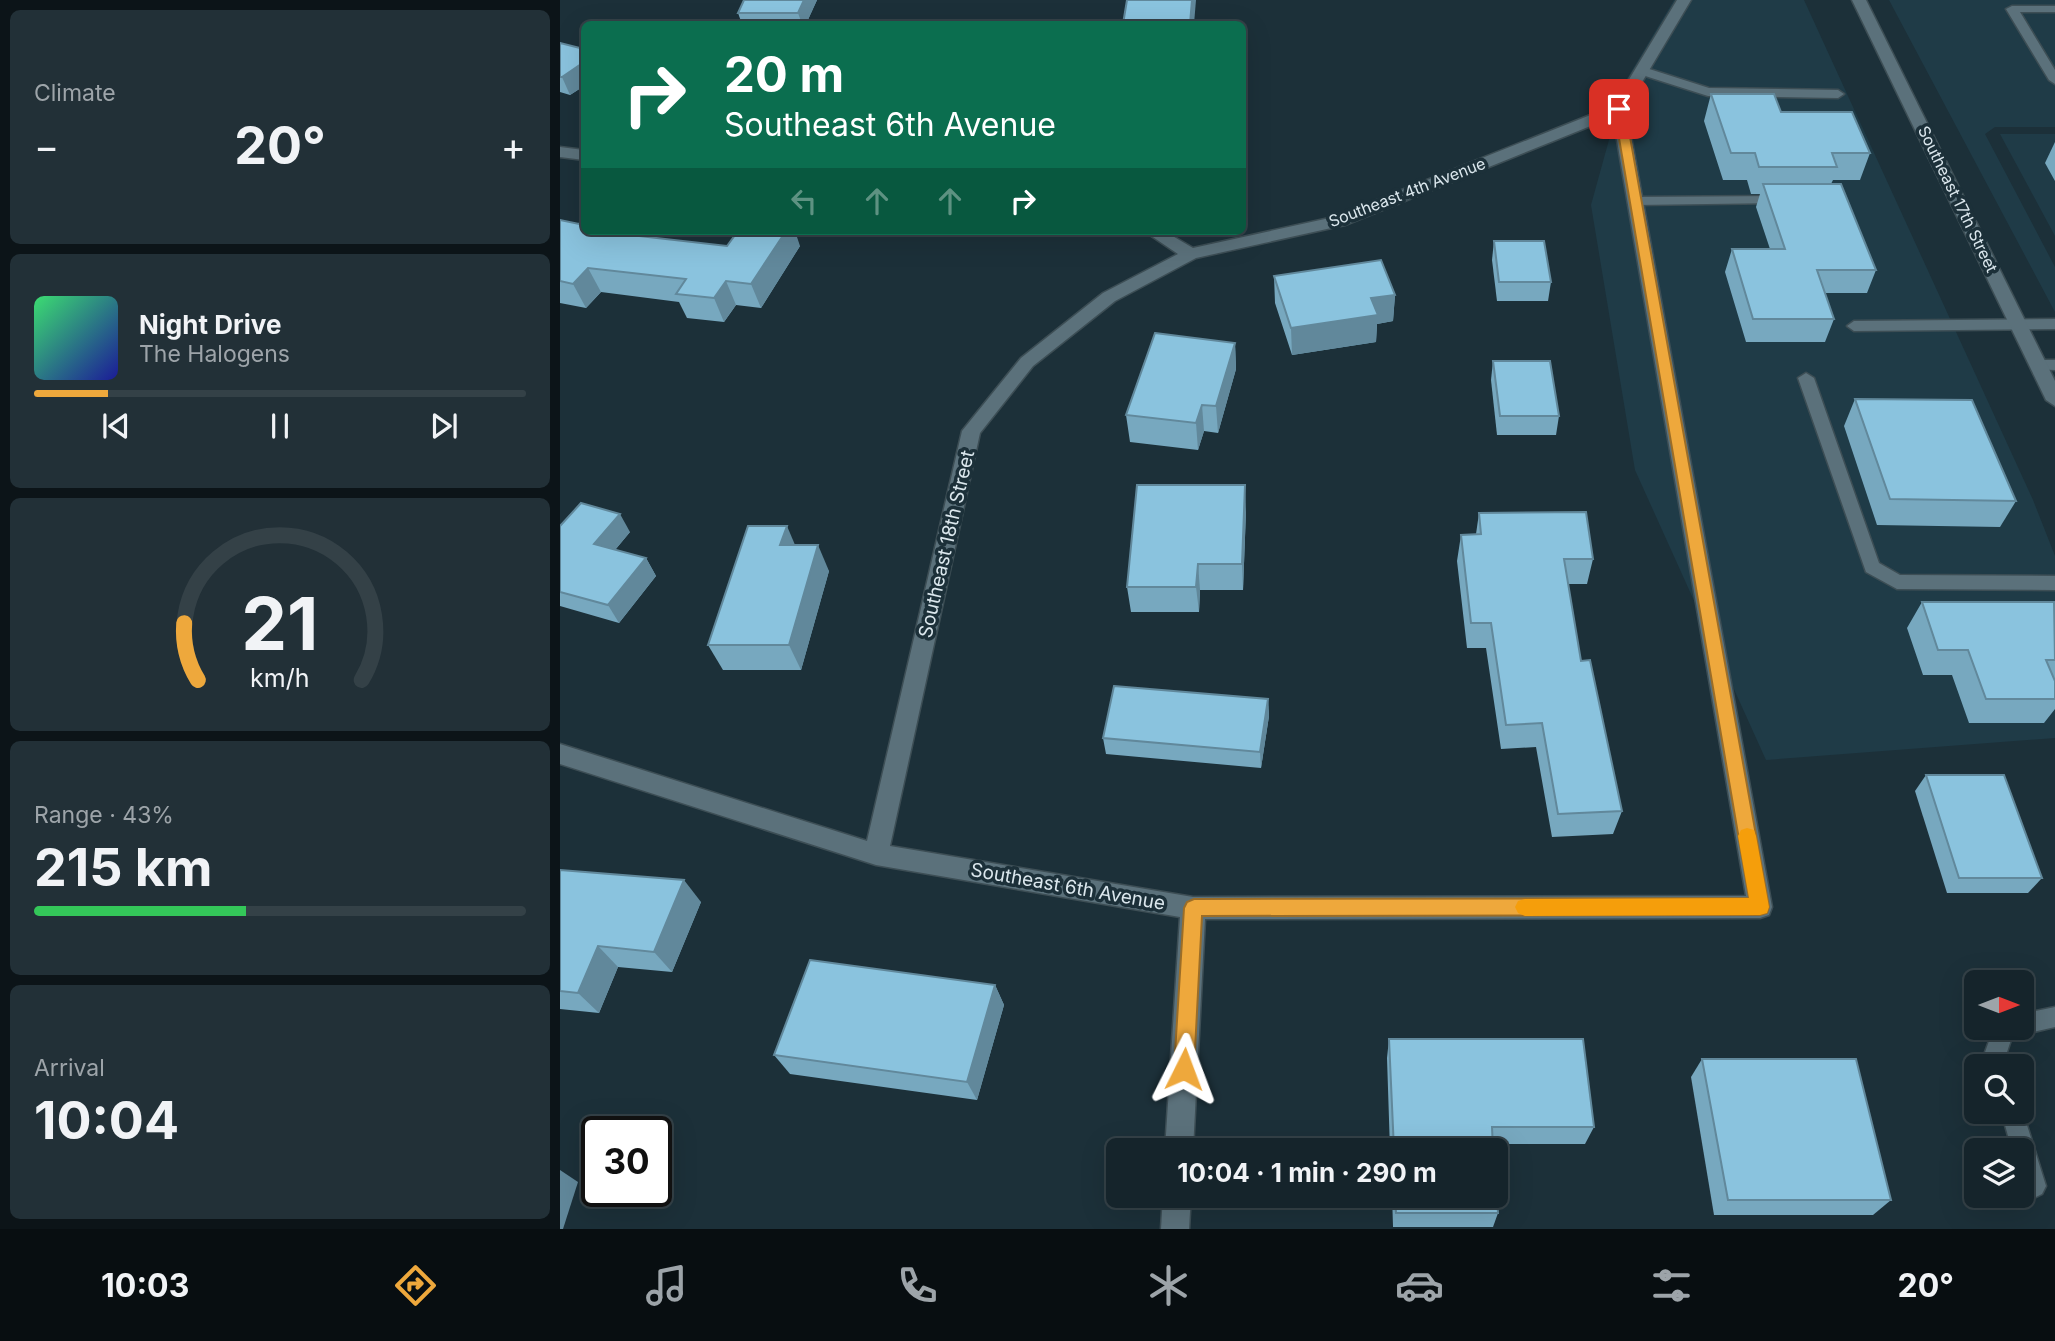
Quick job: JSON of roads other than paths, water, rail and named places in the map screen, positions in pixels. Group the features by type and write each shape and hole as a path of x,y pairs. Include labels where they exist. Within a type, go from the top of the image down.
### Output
{"street":[{"path":"1636,201 1619,109 1684,0"},
{"name":"Southeast 17th Street","path":"1859,0 2019,323 2047,365 2055,400"},
{"name":"Southeast 4th Avenue","path":"1191,254 1339,221 1619,109"},
{"path":"560,152 581,155"},
{"name":"Southeast 6th Avenue","path":"560,754 876,854 1194,908 1760,907 1636,201"},
{"path":"1159,235 1191,254"},
{"name":"Southeast 18th Street","path":"876,854 971,431 1027,362 1109,297 1191,254"},
{"path":"1180,1138 1194,908"},
{"path":"1175,1229 1176,1208"}],"lane":[{"path":"2055,9 2012,9 2055,80"},
{"path":"1643,71 1708,92 1838,94"},
{"path":"1636,201 1788,200"},
{"path":"1854,326 2055,324"},
{"path":"1806,378 1872,566 1897,582 2055,583"},
{"path":"2034,1022 2055,1017"}]}
